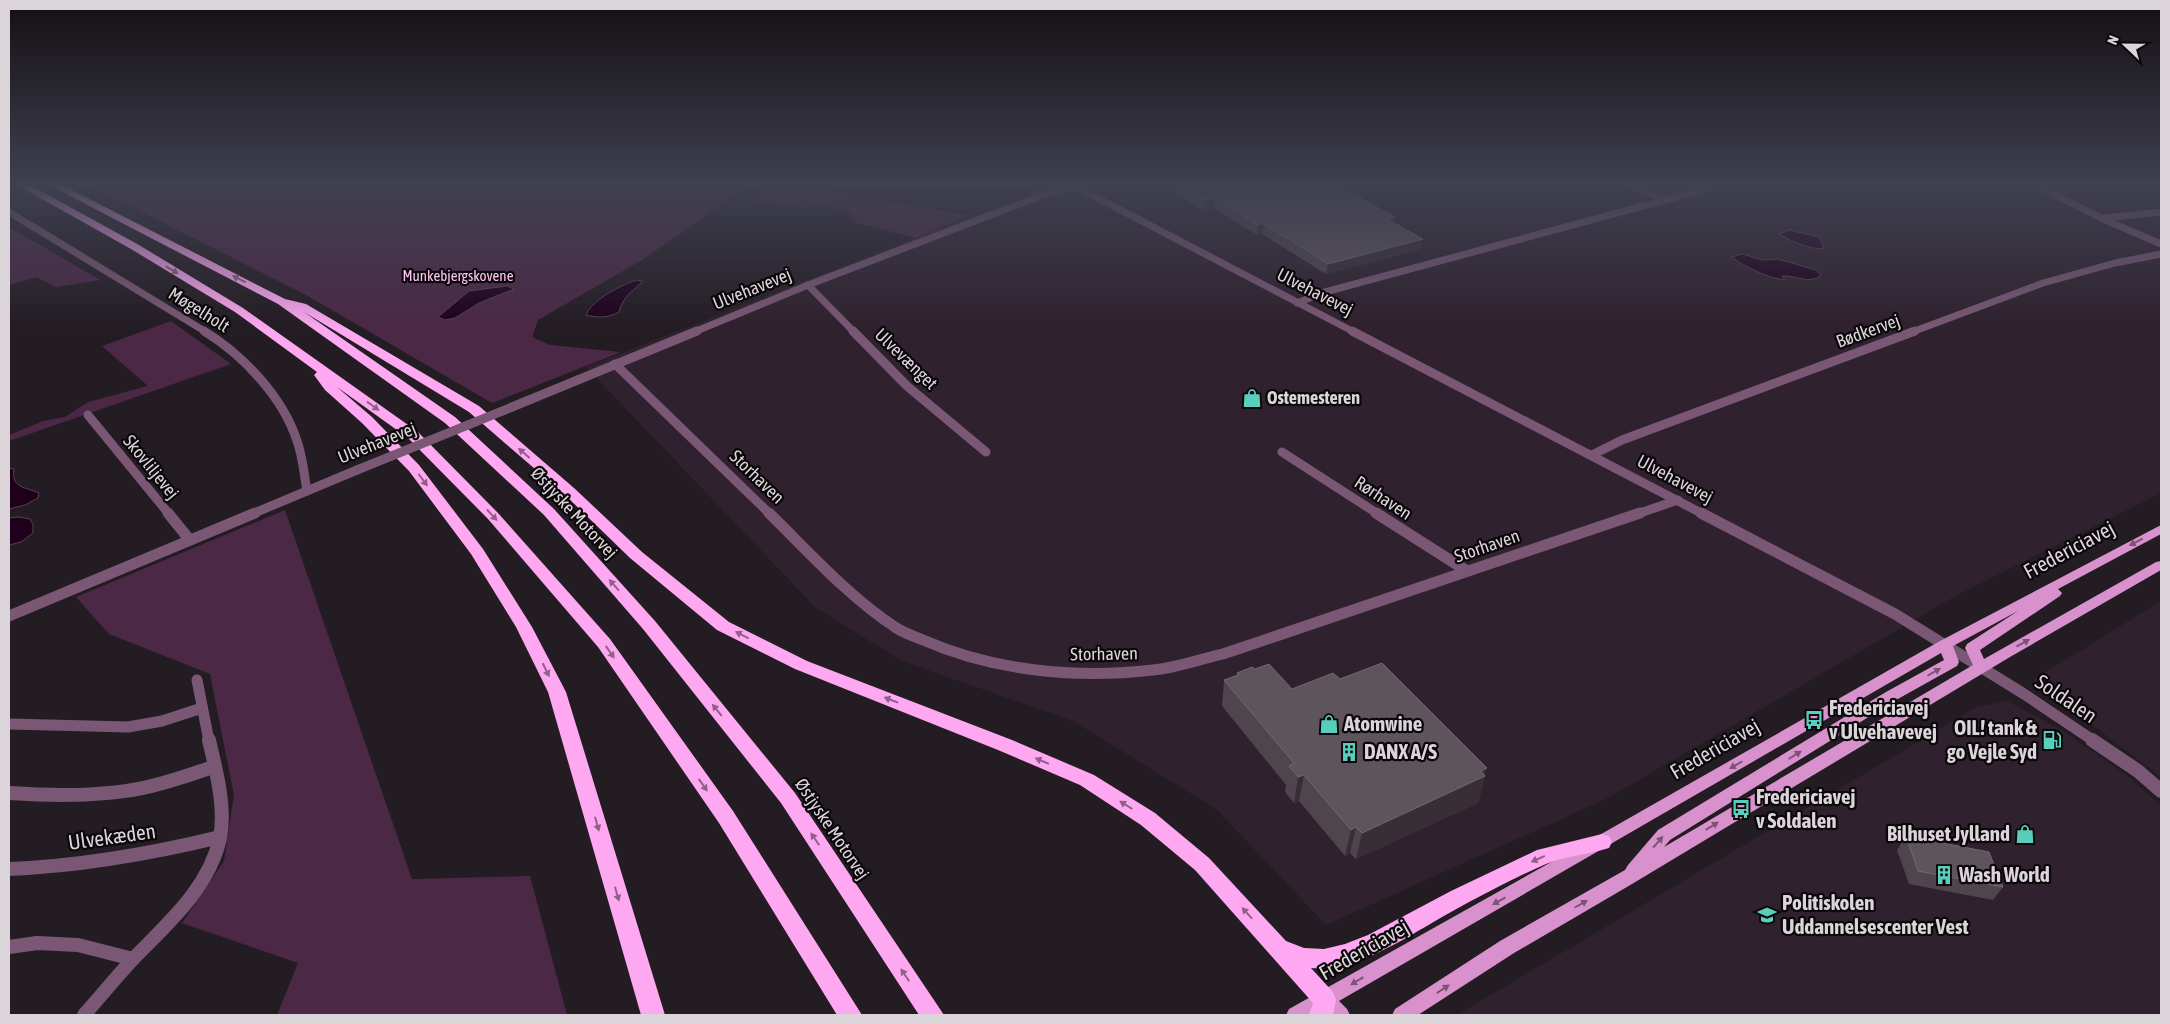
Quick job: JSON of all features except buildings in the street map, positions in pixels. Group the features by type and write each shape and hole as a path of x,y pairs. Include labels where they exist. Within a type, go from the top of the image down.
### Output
{"highway":[{"path":"109,233 239,310 413,435 493,516 604,644 726,818 850,1015"},
{"name":"Østjyske Motorvej","path":"147,233 282,302 450,420 549,512 649,625 788,798 932,1015"},
{"path":"282,302 302,306 375,348 474,410 569,491 636,555 723,626 801,665 1005,745 1086,780 1148,819 1202,864 1280,949 1328,1010"},
{"path":"305,357 330,387 367,420 414,468 477,552 524,627 557,692 582,771 652,1015"},
{"path":"1280,949 1304,958 1324,959 1347,954 1376,942 1544,856 1602,842"}],"main road":[{"name":"Fredericiavej","path":"1296,1015 1328,1010 1602,842 1945,644 2161,529"},
{"path":"1981,667 1972,648 2110,555"},
{"path":"1402,1015 1507,947 1626,879 1981,667 2161,565"},
{"path":"1626,879 1664,835 1891,696 1952,662 1945,644"}],"street":[{"name":"Møgelholt","path":"43,233 219,340 244,361 278,404 296,436 307,491"},
{"name":"Ulvehavevej","path":"9,616 615,364 808,285 944,233"},
{"name":"Ulvehavevej","path":"1164,233 1895,614 1945,644"},
{"path":"1297,302 1545,233"},
{"path":"2136,233 2161,244"},
{"name":"Bødkervej","path":"1592,455 1622,440 2043,283 2115,263 2161,254"},
{"name":"Ulvevænget","path":"808,285 907,386 986,452"},
{"name":"Storhaven","path":"615,364 856,597 896,628 946,650 1005,665 1052,672 1104,674 1155,670 1224,654 1678,500"},
{"name":"Skovliljevej","path":"88,415 190,540"},
{"name":"Rørhaven","path":"1282,452 1467,571"},
{"name":"Soldalen","path":"1945,644 2138,771 2161,791"},
{"path":"84,1015 133,959 180,911 210,868 220,836 221,798 213,767 197,680"},
{"path":"9,724 128,726 162,721 202,708"},
{"path":"9,793 78,793 133,790 171,781 213,767"},
{"name":"Ulvekæden","path":"9,869 36,869 106,860 167,850 220,836"},
{"path":"9,947 37,944 78,945 133,959"}],"shaded area":[{"path":"926,233 2161,233 2161,493 1961,593 1606,799 1326,925 1216,809 1073,721 902,661 816,608 586,367"},
{"path":"1801,233 1819,237 1824,248 1813,248 1794,242 1779,234"},
{"path":"1743,254 1762,260 1778,259 1816,270 1821,275 1813,279 1782,276 1785,280 1771,277 1731,257"},
{"path":"637,280 643,281 625,298 619,312 603,317 586,315 589,309 601,298"},
{"path":"507,286 514,289 479,303 455,318 445,320 438,317 469,291"},
{"path":"9,468 14,469 17,483 24,488 39,493 38,498 25,505 9,509"},
{"path":"9,518 30,519 33,525 33,533 21,542 9,545"},
{"path":"2161,601 2161,777 2033,680"},
{"path":"2007,701 2060,729 2125,774 2161,806 2161,1015 1457,1015 1977,707"}],"green space":[{"path":"9,233 19,233 100,280 56,287 36,277 9,285"},
{"name":"Munkebjergskovene","path":"183,233 681,233 642,260 538,320 532,337 550,345 621,352 492,403 306,295"},
{"path":"896,233 928,233 916,238"},
{"path":"171,321 231,364 9,441 9,435 43,421 65,417 88,402 148,386 102,346"},
{"path":"285,510 412,879 530,876 567,1015 277,1015 298,963 182,923 224,861 234,795 210,674 109,634 76,597"}],"place":[{"name":"Ostemesteren","path":"1252,398"},
{"name":"Fredericiavej v Ulvehavevej","path":"1814,720"},
{"name":"Atomwine","path":"1329,724"},
{"name":"OIL! tank & go Vejle Syd","path":"2052,740"},
{"name":"DANX A/S","path":"1349,752"},
{"name":"Fredericiavej v Soldalen","path":"1741,809"},
{"name":"Bilhuset Jylland","path":"2025,834"},
{"name":"Wash World","path":"1944,875"},
{"name":"Politiskolen Uddannelsescenter Vest","path":"1767,915"}]}
